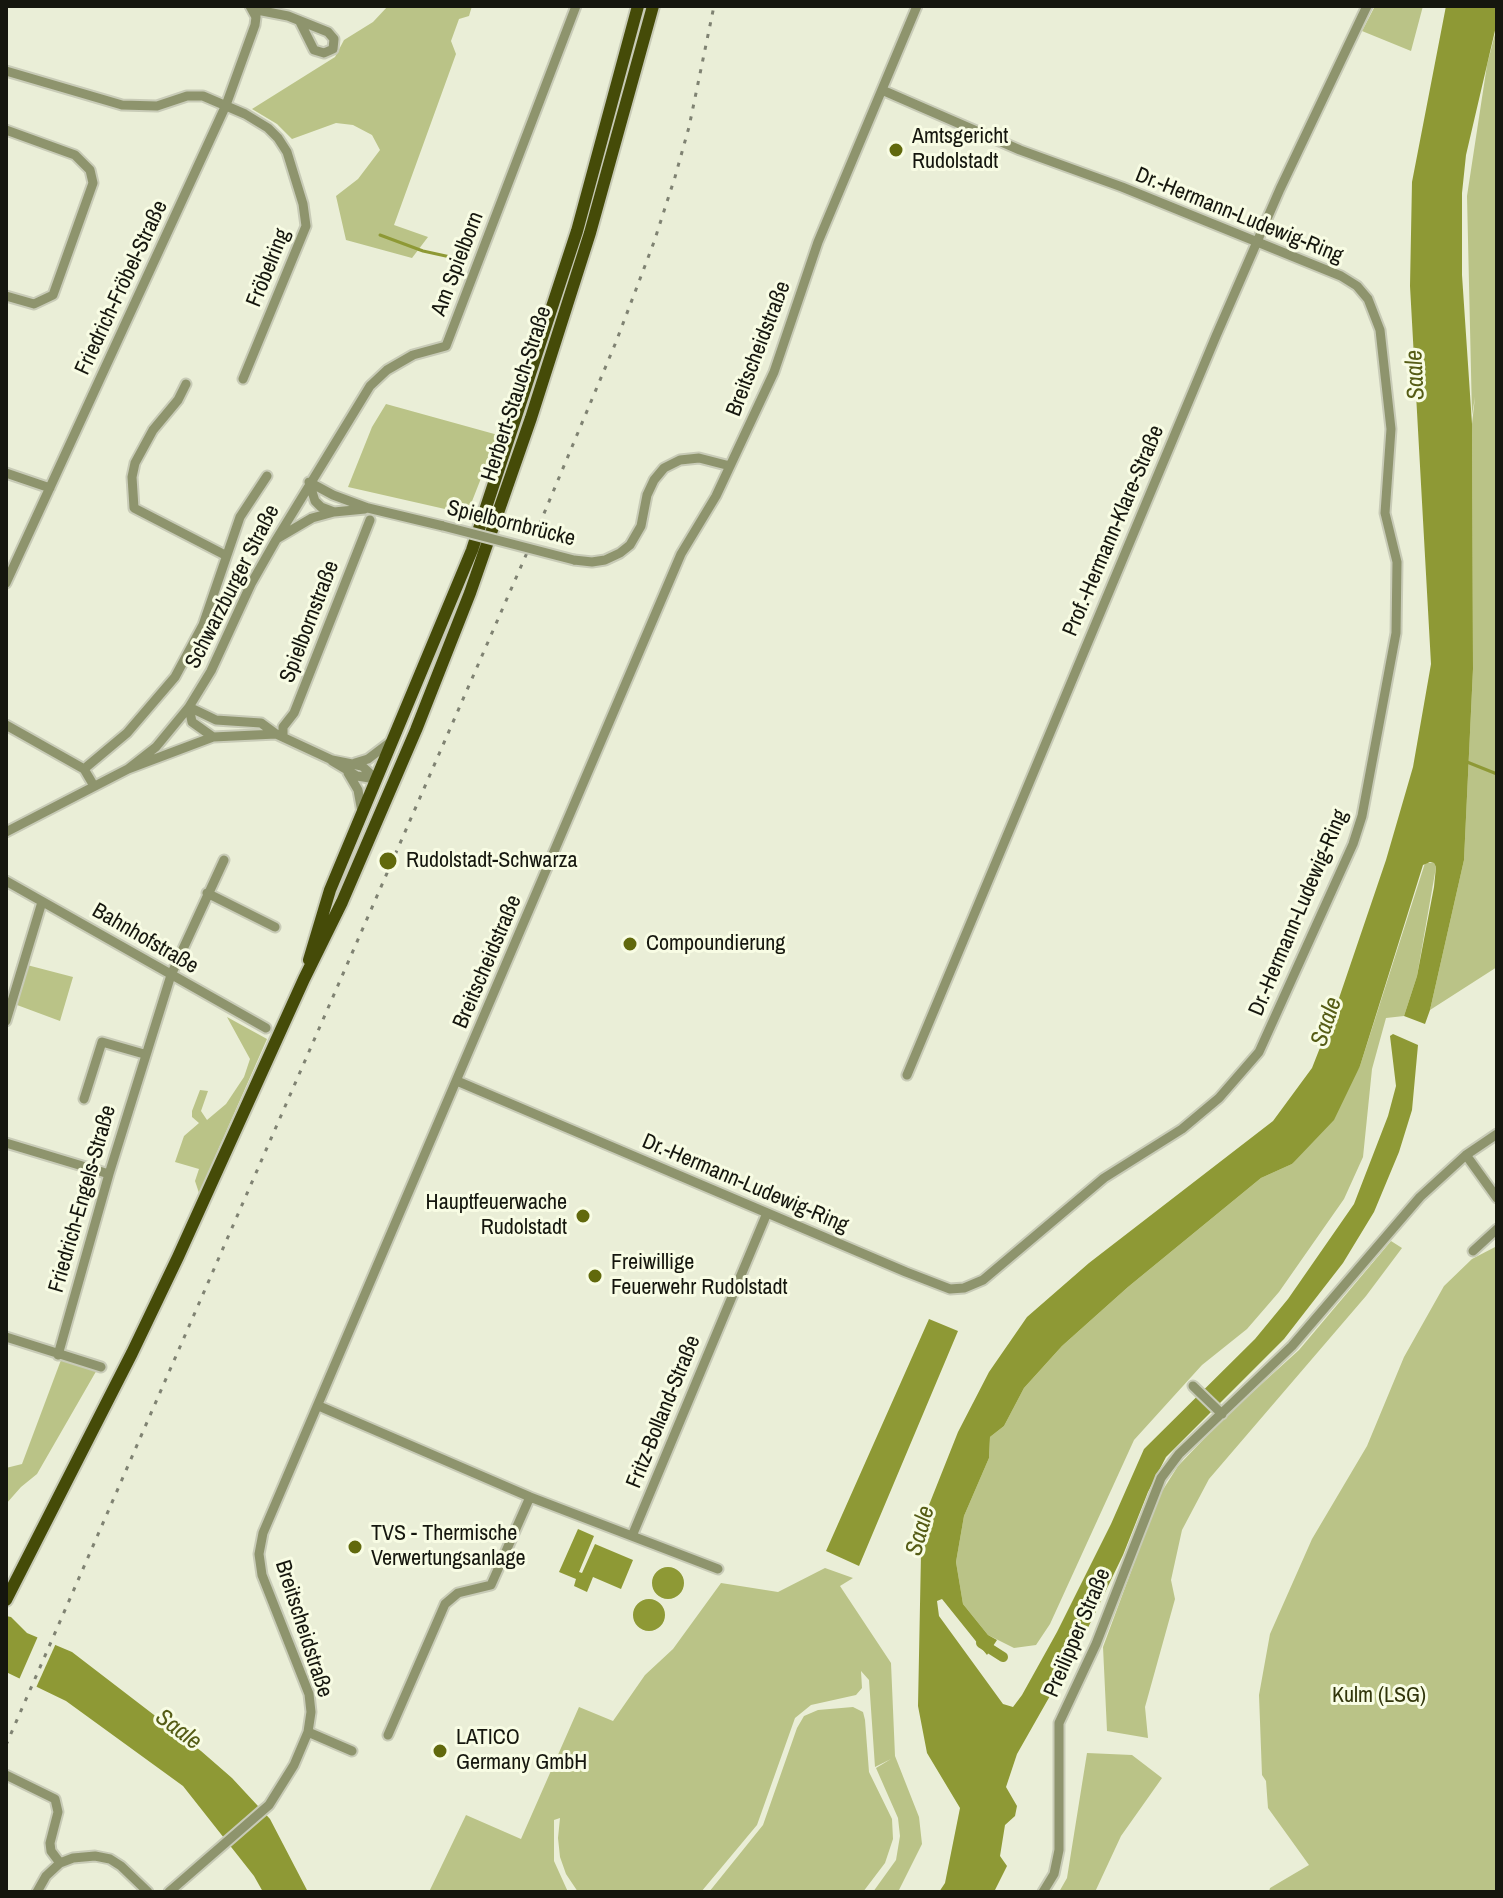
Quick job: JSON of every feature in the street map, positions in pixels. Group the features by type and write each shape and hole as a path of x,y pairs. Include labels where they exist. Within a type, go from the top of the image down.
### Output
{"main road":[{"name":"Herbert-Stauch-Straße","path":"304,979 330,890 457,589 508,442 577,231 638,6"},
{"name":"Herbert-Stauch-Straße","path":"304,979 342,902 392,786 470,593 531,418 590,233 653,6"},
{"path":"376,779 392,786"},
{"path":"8,1597 139,1339 253,1097 304,979"}],"street":[{"name":"Am Spielborn","path":"309,482 370,386 387,370 413,355 446,346 576,6"},
{"name":"Breitscheidstraße","path":"173,1888 269,1805 294,1765 308,1732 311,1712 309,1694 262,1575 259,1554 263,1533 681,554 716,496 774,372 818,242 917,6"},
{"name":"Prof.-Hermann-Klare-Straße","path":"907,1075 1257,241 1367,6"},
{"path":"251,7 300,22"},
{"name":"Friedrich-Fröbel-Straße","path":"6,583 226,105 255,25 251,7"},
{"name":"Fröbelring","path":"6,71 122,105 157,106 195,95 226,105 268,128 278,138 287,152 306,214 301,240 243,379"},
{"name":"Dr.-Hermann-Ludewig-Ring","path":"457,1081 927,1281 950,1289 964,1288 983,1280 1104,1178 1182,1129 1219,1098 1259,1052 1353,844 1362,816 1396,633 1397,562 1385,513 1392,449 1380,330 1368,299 1357,286 1341,276 1020,150 882,90"},
{"path":"6,130 75,155 90,170 93,183 53,295 34,304 6,296"},
{"path":"186,384 178,400 153,430 135,463 132,477 134,508 225,555"},
{"name":"Spielbornbrücke","path":"309,482 368,508 592,562 605,560 630,545 641,526 647,495 664,468 680,460 699,458 730,466"},
{"path":"6,473 50,488"},
{"path":"84,769 127,733 175,677 203,625 240,517 267,476"},
{"path":"309,482 315,501 334,512"},
{"name":"Schwarzburger Straße","path":"128,769 156,747 189,707 211,671 251,584 309,482"},
{"name":"Spielbornbrücke","path":"276,540 296,526 334,512 368,508"},
{"name":"Spielbornstraße","path":"279,735 294,713 370,520"},
{"path":"189,707 192,722 213,737"},
{"name":"Schwarzburger Straße","path":"189,707 216,720 261,723 332,760 355,763"},
{"path":"6,725 84,769 94,786"},
{"name":"Schwarzburger Straße","path":"6,832 128,769 213,737 279,735"},
{"path":"355,763 368,759 392,740"},
{"path":"332,760 357,776 376,779"},
{"path":"355,763 367,769 376,779"},
{"path":"346,771 358,790 362,812"},
{"name":"Friedrich-Engels-Straße","path":"58,1355 144,1054 171,975 224,860"},
{"name":"Bahnhofstraße","path":"6,881 266,1028"},
{"path":"207,893 275,927"},
{"path":"7,1014 42,902"},
{"name":"Friedrich-Engels-Straße","path":"84,1099 102,1042 144,1054"},
{"name":"Preilipper Straße","path":"1043,1892 1054,1874 1059,1850 1059,1723 1096,1644 1161,1478 1219,1412 1292,1346 1420,1197 1466,1155 1497,1134"},
{"path":"6,1143 109,1174"},
{"path":"1466,1155 1497,1198"},
{"name":"Fritz-Bolland-Straße","path":"632,1536 767,1213"},
{"path":"1473,1251 1497,1229"},
{"path":"6,1337 101,1367"},
{"path":"1195,1388 1219,1412"},
{"path":"319,1406 530,1497 718,1569"},
{"path":"388,1735 445,1604 458,1593 491,1585 530,1497"},
{"path":"308,1732 352,1751"},
{"path":"6,1775 55,1799 58,1812 50,1843 51,1851 60,1863"},
{"path":"37,1892 46,1876 60,1863 84,1856 110,1859 148,1892"}],"green space":[{"path":"388,6 472,6 469,16 459,19 451,41 456,54 394,225 428,237 412,258 346,240 336,196 358,179 380,150 372,135 353,125 336,123 292,139 277,124 252,109 335,57 344,40 373,22"},
{"path":"1375,6 1423,6 1411,51 1362,31"},
{"path":"1497,26 1497,967 1430,1010 1464,860 1473,669 1472,424 1475,397 1472,415 1467,196 1487,65"},
{"path":"386,404 498,435 467,514 348,487 372,427"},
{"path":"1425,863 1434,863 1436,867 1417,976 1404,1016 1386,1018 1372,1069 1363,1157 1344,1199 1279,1292 1247,1329 1202,1365 1134,1440 1050,1624 1036,1645 1014,1648 988,1635 963,1604 956,1562 964,1516 989,1458 990,1437 1004,1426 1024,1388 1062,1346 1128,1287 1261,1178 1292,1164 1360,1066"},
{"path":"27,965 73,977 60,1021 17,1005"},
{"path":"227,1017 267,1039 199,1193 195,1181 199,1169 175,1162 184,1136 199,1123 192,1117 192,1111 200,1090 208,1091 201,1111 207,1120 226,1104 244,1077 250,1059"},
{"path":"1391,1241 1402,1248 1366,1296 1209,1479 1182,1530 1171,1580 1175,1599 1145,1707 1148,1738 1107,1731 1103,1647 1159,1496 1178,1466 1225,1417 1299,1350"},
{"name":"Kulm (LSG)","path":"1497,1246 1497,1892 1269,1892 1270,1888 1309,1865 1268,1808 1266,1781 1262,1775 1259,1695 1270,1634 1312,1539 1367,1446 1404,1357 1444,1286 1472,1259"},
{"path":"61,1360 98,1368 37,1474 6,1504 6,1468 22,1464"},
{"path":"825,1568 853,1578 840,1586 891,1663 895,1756 919,1817 922,1844 898,1892 873,1892 896,1860 900,1836 898,1818 876,1768 891,1759 875,1767 869,1680 861,1671 862,1688 856,1695 811,1705 795,1718 757,1825 701,1892 578,1892 566,1874 560,1857 560,1818 554,1820 554,1861 568,1892 429,1892 466,1815 521,1839 579,1707 613,1721 645,1675 673,1649 721,1583 778,1592"},
{"path":"853,1707 863,1712 869,1772 892,1819 893,1839 885,1863 863,1892 709,1892 763,1825 804,1716 818,1710"},
{"path":"1087,1753 1132,1755 1162,1778 1121,1836 1095,1892 1059,1892 1067,1878"}],"water":[{"name":"Saale","path":"1446,6 1497,6 1497,22 1466,155 1462,193 1462,275 1472,424 1473,669 1464,860 1430,1010 1425,1024 1404,1016 1417,976 1434,887 1436,867 1430,862 1423,865 1360,1066 1334,1120 1292,1164 1261,1178 1128,1287 1062,1346 1024,1388 1004,1426 990,1437 989,1458 964,1516 956,1562 963,1604 988,1635 997,1640 987,1655 942,1599 937,1601 939,1616 1003,1704 1013,1707 1022,1695 1057,1632 1144,1449 1255,1339 1288,1299 1354,1204 1388,1116 1396,1086 1390,1036 1393,1034 1418,1045 1412,1110 1399,1152 1374,1212 1343,1263 1284,1339 1166,1457 1084,1636 1017,1754 1006,1787 1017,1806 1015,1816 1005,1825 1000,1856 1007,1866 994,1892 939,1892 945,1883 960,1808 927,1753 918,1706 921,1554 929,1505 958,1432 989,1372 1027,1317 1089,1263 1273,1121 1312,1068 1386,860 1413,767 1431,664 1410,286 1412,182"},
{"path":"929,1319 958,1331 859,1566 826,1551"},
{"path":"578,1529 594,1536 579,1572 582,1573 595,1544 633,1560 621,1589 593,1577 587,1592 574,1586 576,1579 559,1572"},
{"path":"668,1567 679,1572 684,1583 679,1594 668,1599 657,1594 652,1583 657,1572"},
{"path":"649,1599 660,1604 665,1615 660,1626 649,1631 638,1626 633,1615 638,1604"},
{"path":"6,1616 27,1633 72,1652 232,1778 270,1819 308,1892 263,1892 254,1876 183,1786 66,1701 6,1672"}],"pier":[{"path":"39,1634 57,1641 35,1690 18,1682"}],"waterway":[{"path":"380,235 423,251 464,260"},
{"path":"1467,762 1497,774"},
{"path":"981,1643 1003,1657"}],"railway":[{"path":"6,1745 540,523 616,342 675,177 689,127 714,6"}],"place":[{"name":"Amtsgericht Rudolstadt","path":"896,150"},
{"name":"Rudolstadt-Schwarza","path":"388,861"},
{"name":"Compoundierung","path":"630,944"},
{"name":"Hauptfeuerwache Rudolstadt","path":"583,1216"},
{"name":"Freiwillige Feuerwehr Rudolstadt","path":"595,1276"},
{"name":"TVS - Thermische Verwertungsanlage","path":"355,1547"},
{"name":"LATICO Germany GmbH","path":"440,1751"}]}
